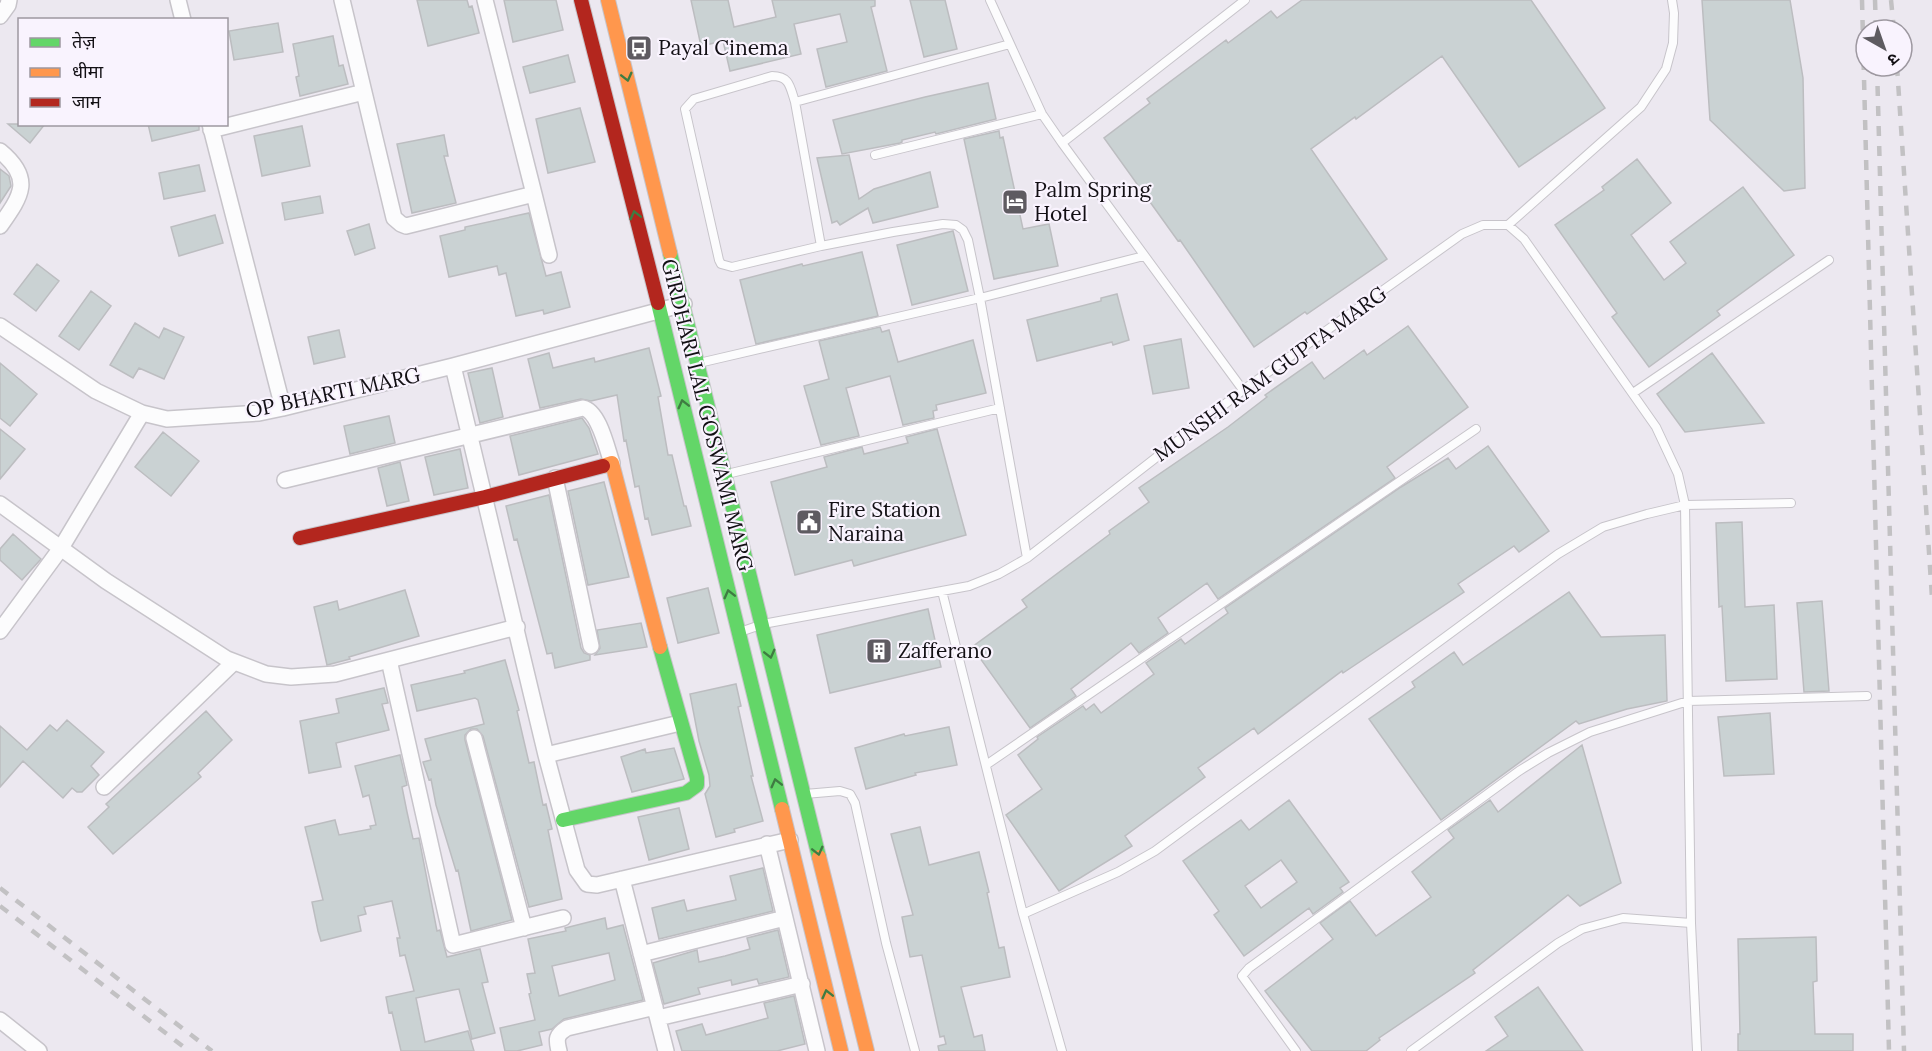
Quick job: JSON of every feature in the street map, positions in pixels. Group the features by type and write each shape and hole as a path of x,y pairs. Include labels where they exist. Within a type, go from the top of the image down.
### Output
{"main road":[{"name":"GIRDHARI LAL GOSWAMI MARG","path":"581,0 841,1051"},
{"name":"GIRDHARI LAL GOSWAMI MARG","path":"608,0 867,1051"},
{"path":"300,538 485,497 612,463 697,785 686,793 563,820"}],"street":[{"path":"0,16 9,0"},
{"path":"178,0 182,18"},
{"path":"342,0 394,218 406,226 534,194"},
{"path":"485,0 549,255"},
{"path":"228,123 364,92"},
{"path":"210,127 283,408"},
{"path":"0,152 15,163 20,173 21,188 16,203 0,226"},
{"name":"OP BHARTI MARG","path":"0,326 96,392 142,413 167,419 259,413 283,408 453,366 684,304"},
{"path":"453,366 546,755 577,870 582,879 587,884 597,885 790,840"},
{"path":"285,480 583,408 588,409 596,418 612,463"},
{"path":"0,631 61,548 142,413"},
{"path":"555,478 591,645"},
{"path":"0,504 105,581 234,662 266,674 291,677 335,674 517,627"},
{"path":"389,660 453,945 563,918"},
{"path":"104,787 234,662"},
{"path":"546,755 680,723"},
{"path":"474,738 524,928"},
{"path":"767,844 817,1051"},
{"path":"622,879 666,1051"},
{"path":"641,954 785,918"},
{"path":"559,1051 556,1040 558,1034 567,1028 802,984"},
{"path":"0,1020 39,1051"}],"lane":[{"path":"990,0 1042,114 1243,390"},
{"path":"1062,143 1245,0"},
{"path":"1672,0 1673,43 1666,69 1641,107 1508,225 1524,239 1633,393 1656,427 1678,474 1685,505 1691,923 1697,1051"},
{"path":"795,102 1010,44"},
{"path":"821,246 795,102 785,78 772,76 694,99 685,110 721,264 732,267 821,246 943,224 956,225 963,230 968,240 980,298 1028,558"},
{"path":"875,155 1042,114"},
{"name":"MUNSHI RAM GUPTA MARG","path":"739,632 763,624 969,586 999,574 1028,558 1243,390 1462,234 1483,225 1508,225"},
{"path":"698,363 980,298 1144,256"},
{"path":"1633,393 1829,260"},
{"path":"726,474 1000,408"},
{"path":"986,765 1476,429"},
{"path":"1023,914 1118,872 1155,851 1558,555 1603,527 1685,505 1791,503"},
{"path":"942,591 1023,914 1062,1051"},
{"path":"1296,1051 1242,976 1249,968 1519,771 1548,753 1590,732 1688,701 1867,696"},
{"path":"805,794 840,791 850,794 855,803 886,943 915,1051"},
{"path":"1411,1051 1558,943 1582,929 1623,918 1691,923"}],"building":[{"path":"417,0 467,0 469,7 472,6 479,33 428,46"},
{"path":"504,0 556,0 563,30 513,42"},
{"path":"691,0 728,0 734,27 776,17 772,0 875,0 875,6 871,7 887,71 826,87 817,49 847,42 840,14 794,24 801,54 730,71 723,41 701,46"},
{"path":"910,0 945,0 957,49 924,57"},
{"path":"1302,0 1531,0 1605,108 1519,167 1442,56 1311,149 1387,259 1254,347 1180,240 1178,241 1104,138 1150,103 1147,99 1226,40 1228,43 1271,11 1277,18"},
{"path":"1702,0 1790,0 1803,78 1805,188 1784,191 1710,120"},
{"path":"278,23 283,52 234,60 229,31"},
{"path":"333,36 339,66 343,65 348,84 300,96 293,44"},
{"path":"568,55 575,82 530,93 523,67"},
{"path":"988,83 996,119 902,140 900,143 842,154 833,120"},
{"path":"580,108 595,162 548,173 536,119"},
{"path":"8,124 43,126 30,143"},
{"path":"148,126 199,126 199,130 152,141"},
{"path":"302,126 310,166 262,176 254,136"},
{"path":"999,131 1000,138 1003,137 1023,229 1049,224 1058,266 994,279 964,139"},
{"path":"444,135 448,156 444,156 456,203 412,213 397,144"},
{"path":"849,155 859,199 874,189 930,172 938,207 873,223 868,208 840,225 837,221 832,223 817,158"},
{"path":"1637,159 1671,203 1631,235 1664,280 1686,263 1670,242 1743,187 1794,255 1717,311 1720,315 1649,367 1612,317 1617,313 1555,225 1604,190 1602,187"},
{"path":"199,165 205,191 164,199 159,173"},
{"path":"0,169 9,176 11,186 0,203"},
{"path":"320,196 323,213 285,220 282,203"},
{"path":"529,213 546,276 561,272 570,307 544,314 543,310 516,316 506,273 499,275 497,266 449,277 440,236 465,230 465,227"},
{"path":"215,215 223,243 179,256 171,227"},
{"path":"369,224 375,248 355,255 347,231"},
{"path":"953,231 968,291 912,305 897,245"},
{"path":"862,252 878,316 756,344 740,280"},
{"path":"37,264 59,281 36,311 14,294"},
{"path":"91,291 111,306 79,350 59,336"},
{"path":"1117,294 1129,340 1113,345 1112,342 1037,361 1027,320 1101,301 1101,298"},
{"path":"135,323 159,338 164,328 184,337 164,379 139,368 133,378 110,365"},
{"path":"1408,326 1468,407 1387,467 1395,478 1218,599 1207,583 1158,618 1168,633 1139,653 1131,643 1071,689 1076,696 1030,728 972,647 1027,607 1022,600 1149,502 1139,488 1228,427 1267,397 1265,395 1312,362 1324,379 1364,350 1367,355"},
{"path":"880,327 882,332 889,330 898,362 973,340 986,393 936,405 937,410 933,411 934,418 903,425 890,376 846,388 859,436 821,445 804,386 829,379 819,341"},
{"path":"339,330 345,357 314,364 308,337"},
{"path":"1181,339 1189,388 1153,394 1144,346"},
{"path":"649,348 661,396 658,397 668,455 672,455 691,526 652,535 648,518 645,519 639,486 635,487 626,440 624,441 617,395 591,401 581,399 540,408 528,359 549,353 553,368 594,358 595,362"},
{"path":"1712,353 1764,423 1685,432 1657,394"},
{"path":"0,363 37,394 10,426 0,418"},
{"path":"492,368 503,417 480,423 468,373"},
{"path":"389,416 395,443 350,454 344,426"},
{"path":"582,418 589,428 598,454 519,475 510,436"},
{"path":"0,429 25,449 0,479"},
{"path":"937,429 966,535 854,566 852,560 795,575 771,482 827,467 824,457 862,447 864,454 908,443 906,437"},
{"path":"163,432 199,461 171,496 135,467"},
{"path":"1488,446 1549,531 1519,552 1514,546 1458,584 1464,592 1343,673 1342,671 1258,734 1254,728 1198,768 1205,777 1125,836 1132,846 1059,891 1006,815 1042,789 1018,755 1038,739 1037,737 1083,706 1086,710 1094,704 1101,713 1154,674 1146,663 1181,639 1185,644 1228,613 1225,608 1401,487 1448,458 1456,469"},
{"path":"460,449 468,488 434,495 425,457"},
{"path":"400,462 409,501 387,506 378,468"},
{"path":"604,482 629,577 588,585 568,491"},
{"path":"549,495 581,648 584,653 590,655 590,660 555,668 552,653 547,654 506,506"},
{"path":"1742,522 1745,607 1774,605 1777,679 1726,681 1722,606 1719,607 1716,523"},
{"path":"13,534 41,559 22,580 0,560 0,549"},
{"path":"708,588 719,633 678,643 667,598"},
{"path":"405,590 419,636 327,665 314,607 337,601 339,610"},
{"path":"1569,592 1601,637 1665,635 1667,701 1627,709 1579,724 1576,721 1441,820 1369,719 1415,687 1412,682 1454,652 1463,665"},
{"path":"1822,601 1829,691 1804,692 1797,603"},
{"name":"Zafferano","path":"928,609 941,667 830,693 817,635"},
{"path":"641,623 647,647 595,655 600,648 597,630"},
{"path":"505,660 519,710 517,711 529,763 534,762 543,805 546,804 552,829 548,830 562,899 529,907 483,736 477,729 471,729 465,735 465,740 512,920 471,931 458,870 456,871 436,805 431,779 429,780 423,762 431,760 425,739 484,724 478,700 475,698 417,711 411,685 465,673 464,671"},
{"path":"736,684 741,706 738,707 753,776 751,776 763,821 716,837 705,794 710,786 709,775 699,741 690,694"},
{"path":"384,688 388,703 382,704 389,730 336,743 341,767 309,773 300,721 339,713 336,699"},
{"path":"206,711 232,740 198,773 201,777 113,854 88,827 109,807 106,804"},
{"path":"1770,713 1774,774 1724,776 1718,717"},
{"path":"67,720 104,752 91,766 99,775 82,792 77,792 72,788 63,798 23,761 0,787 0,726 27,750 50,725 57,731"},
{"path":"949,727 957,765 915,773 916,775 866,789 855,748 904,734 905,736"},
{"path":"1582,745 1621,883 1580,906 1568,895 1473,970 1475,973 1379,1038 1380,1040 1366,1051 1312,1051 1265,991 1333,939 1320,923 1350,901 1376,936 1431,897 1412,872 1454,838 1448,830 1490,800 1498,812"},
{"path":"674,748 684,779 632,792 621,757 645,749 646,753"},
{"path":"400,755 407,785 402,787 407,812 413,839 419,838 437,931 440,930 447,957 480,949 488,982 482,983 495,1033 472,1039 459,989 416,998 425,1042 468,1031 474,1051 401,1051 386,997 414,991 405,955 400,956 397,938 400,938 392,901 364,907 366,914 358,916 361,931 321,941 318,931 312,902 323,900 305,827 335,820 339,835 371,829 370,826 376,825 369,795 363,797 355,766"},
{"path":"1289,800 1349,882 1340,888 1343,892 1313,914 1309,908 1244,956 1214,915 1219,911 1183,861 1241,820 1249,830","holes":["1281,860 1297,882 1261,908 1245,886"]},
{"path":"679,808 689,849 649,860 638,817"},
{"path":"920,827 929,865 979,852 999,948 1004,947 1010,977 961,987 974,1037 982,1035 985,1051 939,1051 938,1046 946,1044 944,1036 940,1037 922,955 910,957 902,917 913,915 891,834"},
{"path":"763,868 773,911 659,939 652,908 684,900 687,911 736,900 730,876"},
{"path":"605,918 607,929 623,925 643,1000 564,1019 552,1029 539,1032 542,1045 517,1051 505,1051 500,1028 535,1020 527,974 535,973 528,939 566,931 565,928","holes":["609,953 615,980 559,996 552,966"]},
{"path":"778,930 789,977 759,984 757,979 732,985 731,980 698,988 700,994 664,1004 653,963 697,950 699,962 725,956 750,949 747,938"},
{"path":"1816,937 1817,981 1813,982 1815,1034 1853,1034 1853,1051 1738,1051 1738,1034 1740,1034 1738,939"},
{"path":"1538,987 1583,1051 1486,1051 1508,1036 1495,1017"},
{"path":"794,996 805,1044 777,1051 682,1051 676,1031 702,1024 706,1035 768,1018 764,1003"}],"railway":[{"path":"1862,0 1889,1051"},
{"path":"1875,0 1876,18"},
{"path":"1891,0 1893,18"},
{"path":"1877,78 1904,1051"},
{"path":"1898,78 1932,598"},
{"path":"0,888 212,1051"},
{"path":"0,906 189,1051"}],"traffic: fast":[{"path":"670,253 819,857"},
{"path":"658,303 782,809"},
{"path":"563,820 686,793 697,785 697,778 660,647"}],"traffic: slow":[{"path":"608,0 670,253"},
{"path":"603,466 612,463 660,647"},
{"path":"782,809 841,1051"},
{"path":"819,857 867,1051"}],"traffic: jam":[{"path":"581,0 658,303"},
{"path":"300,538 485,497 603,466"}],"place":[{"name":"Payal Cinema","path":"639,48"},
{"name":"Palm Spring Hotel","path":"1015,202"},
{"name":"Fire Station Naraina","path":"809,522"},
{"name":"Zafferano","path":"879,651"}]}
